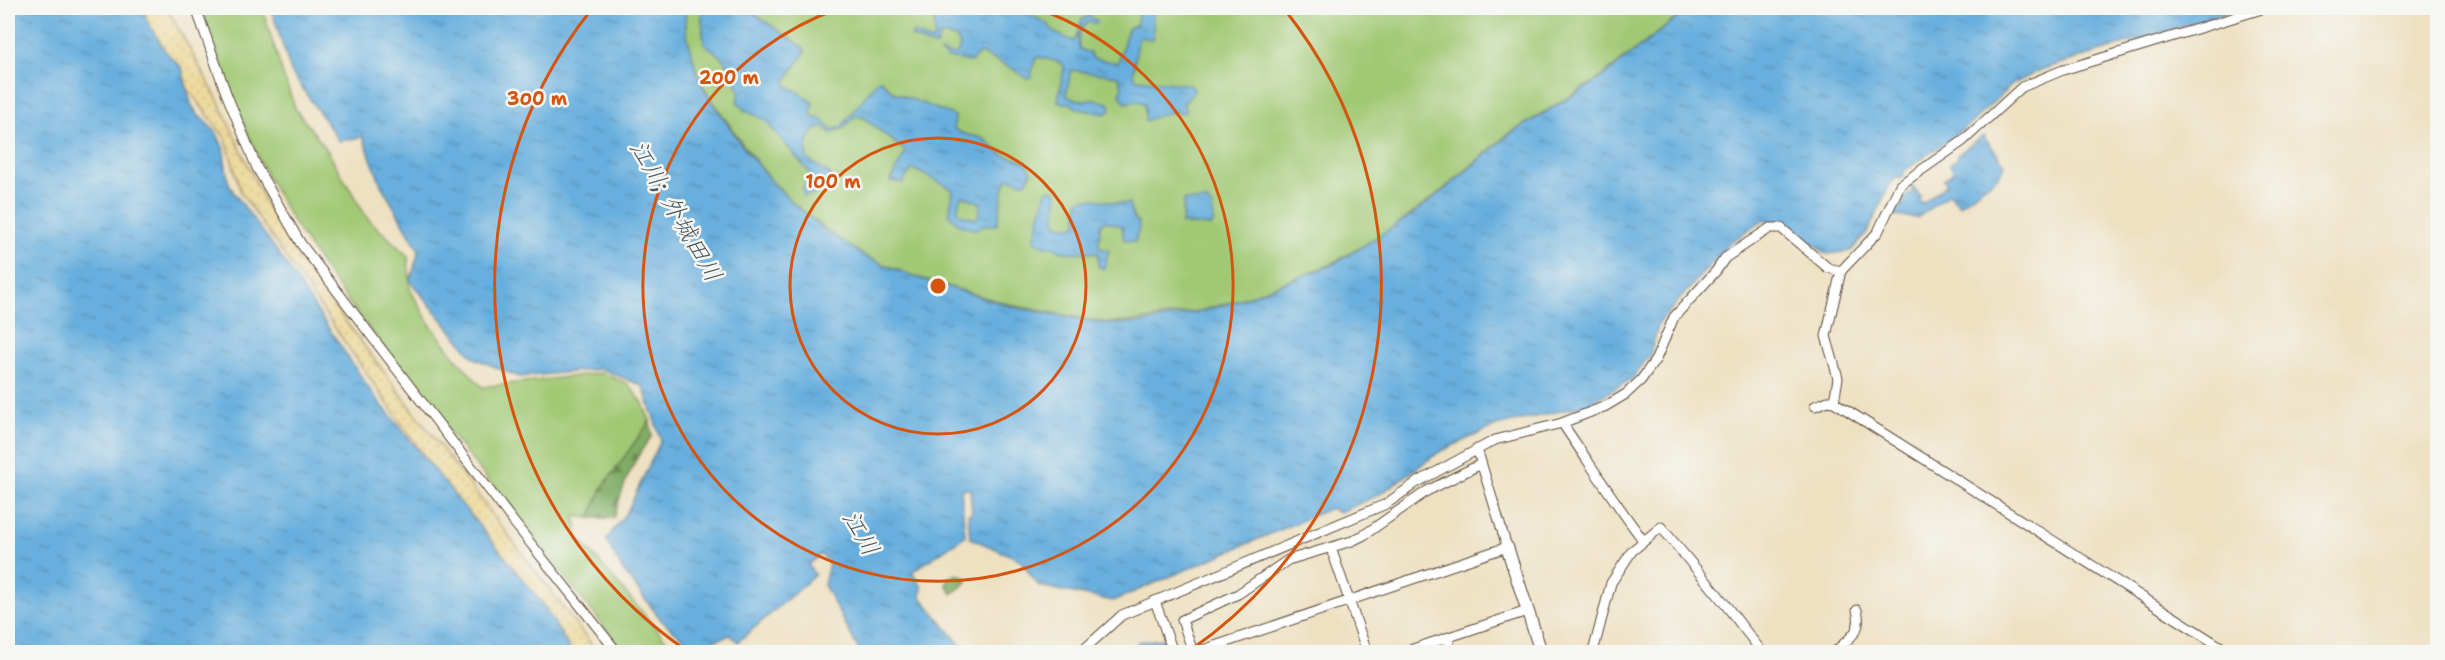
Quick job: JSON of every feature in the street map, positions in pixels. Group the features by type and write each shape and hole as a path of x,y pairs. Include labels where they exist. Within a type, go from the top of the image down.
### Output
{"street":[{"path":"195,8 226,93 257,168 301,244 483,482 617,652"},
{"path":"1834,402 1838,378 1826,336 1841,271 1878,232 1900,185 1963,141 2022,87 2063,70 2265,8"},
{"path":"1081,652 1122,615 1386,504 1416,483 1495,440 1562,423 1606,406 1626,394 1641,380 1656,359 1674,317 1725,258 1770,228 1781,228 1828,268 1841,271"},
{"path":"1815,406 1828,400 1834,402 2229,652"},
{"path":"1562,423 1643,540"},
{"path":"1477,449 1541,652"},
{"path":"1480,464 1427,491 1364,535 1331,548 1288,560 1238,594 1182,620 1195,652 1507,548"},
{"path":"1593,652 1611,583 1632,550 1661,527 1762,652"},
{"path":"1331,548 1367,652"},
{"path":"1155,601 1173,652"},
{"path":"1835,652 1859,628 1857,610"},
{"path":"1404,652 1527,611"},
{"path":"1447,638 1452,652"}],"green space":[{"path":"201,8 262,8 296,110 325,147 367,218 408,256 410,289 429,323 482,387 602,373 627,383 642,402 650,421 602,488 590,518 575,516 578,537 676,652 624,652 331,279 300,233 261,164"},
{"path":"685,8 1689,8 1597,80 1508,134 1439,193 1388,232 1329,265 1238,300 1203,310 1139,321 1108,323 1015,306 913,276 866,257 825,229 794,204 772,181 744,146 706,91 697,73 686,32"},
{"path":"650,421 652,436 629,475 614,518 590,518 602,488"},
{"path":"957,574 965,577 967,582 952,594 946,584 948,578"}],"sand":[{"path":"127,8 167,8 219,102 267,207 308,272 597,652 555,652 484,542 241,193 226,139"}],"water":[{"path":"8,8 144,8 146,19 166,52 182,68 191,104 197,114 216,132 223,147 228,181 234,193 277,251 372,393 542,603 572,652 8,652"},
{"path":"271,8 685,8 686,31 697,73 705,91 743,147 771,181 824,229 866,257 912,276 1014,307 1108,324 1140,323 1203,311 1237,301 1329,266 1409,217 1511,133 1597,81 1690,8 2242,8 2043,69 2013,84 1967,127 1903,172 1904,176 1900,179 1897,177 1890,184 1868,231 1851,251 1827,254 1780,221 1762,221 1728,244 1659,323 1650,355 1632,379 1586,405 1496,426 1441,451 1380,494 1339,513 1331,508 1113,601 1039,586 1019,559 970,538 968,514 972,513 970,489 961,489 965,536 912,572 922,587 921,597 966,652 860,652 824,585 829,563 821,554 808,565 815,575 738,642 730,635 695,648 662,621 622,569 606,540 628,510 661,440 643,386 602,369 519,377 474,358 410,281 419,250 381,185 363,137 339,141 291,72"},
{"path":"701,8 746,8 804,48 805,52 786,80 787,85 813,103 811,113 814,118 820,118 831,129 842,126 877,81 881,80 893,92 955,116 954,128 984,139 1000,153 1026,163 1032,172 1026,182 1010,178 1005,182 997,225 982,225 978,229 965,227 949,214 953,191 949,187 915,170 910,171 903,183 890,181 905,153 904,150 864,118 856,115 844,128 831,133 823,126 812,135 808,144 807,159 831,175 814,195 804,196 802,189 811,178 810,173 764,119 745,111 737,101 740,93 727,64 704,44","holes":["963,196 981,203 976,219 957,213 960,198"]},
{"path":"917,8 997,8 1015,13 1021,10 1047,23 1055,33 1073,41 1082,19 1089,16 1098,21 1096,24 1088,22 1083,27 1079,38 1080,49 1090,53 1092,58 1118,63 1128,28 1136,25 1140,8 1153,8 1153,38 1151,40 1142,37 1138,40 1133,75 1137,79 1190,85 1194,89 1193,93 1183,104 1186,111 1183,113 1168,113 1145,121 1145,104 1139,101 1126,103 1120,95 1122,86 1118,76 1071,70 1066,95 1076,99 1105,102 1110,104 1111,110 1105,114 1078,109 1070,103 1058,101 1064,67 1059,62 1038,57 1035,60 1031,77 1027,79 1013,69 980,53 971,62 948,58 939,52 955,55 958,53 960,44 956,38 940,35 936,46 933,46 912,37 913,33 932,41 935,38 934,19"},
{"path":"1983,136 2005,164 1999,176 1959,205 1950,193 1917,218 1895,216 1906,196 1914,192 1911,187 1913,186 1921,197 1918,199 1922,204 1947,184 1944,179 1954,172 1950,165 1957,155"},
{"path":"1052,189 1058,193 1055,221 1059,225 1073,227 1077,223 1078,201 1084,199 1129,203 1139,228 1135,242 1124,240 1122,226 1105,221 1100,225 1099,248 1109,250 1104,269 1098,266 1098,253 1063,252 1034,241 1046,191"},
{"path":"1184,200 1207,201 1212,207 1214,221 1211,226 1182,224"},
{"path":"1164,639 1168,652 1135,652 1140,650 1137,642"}],"water label":[{"name":"江川; 外城田川","path":"676,211"},
{"name":"江川","path":"861,533"}]}
